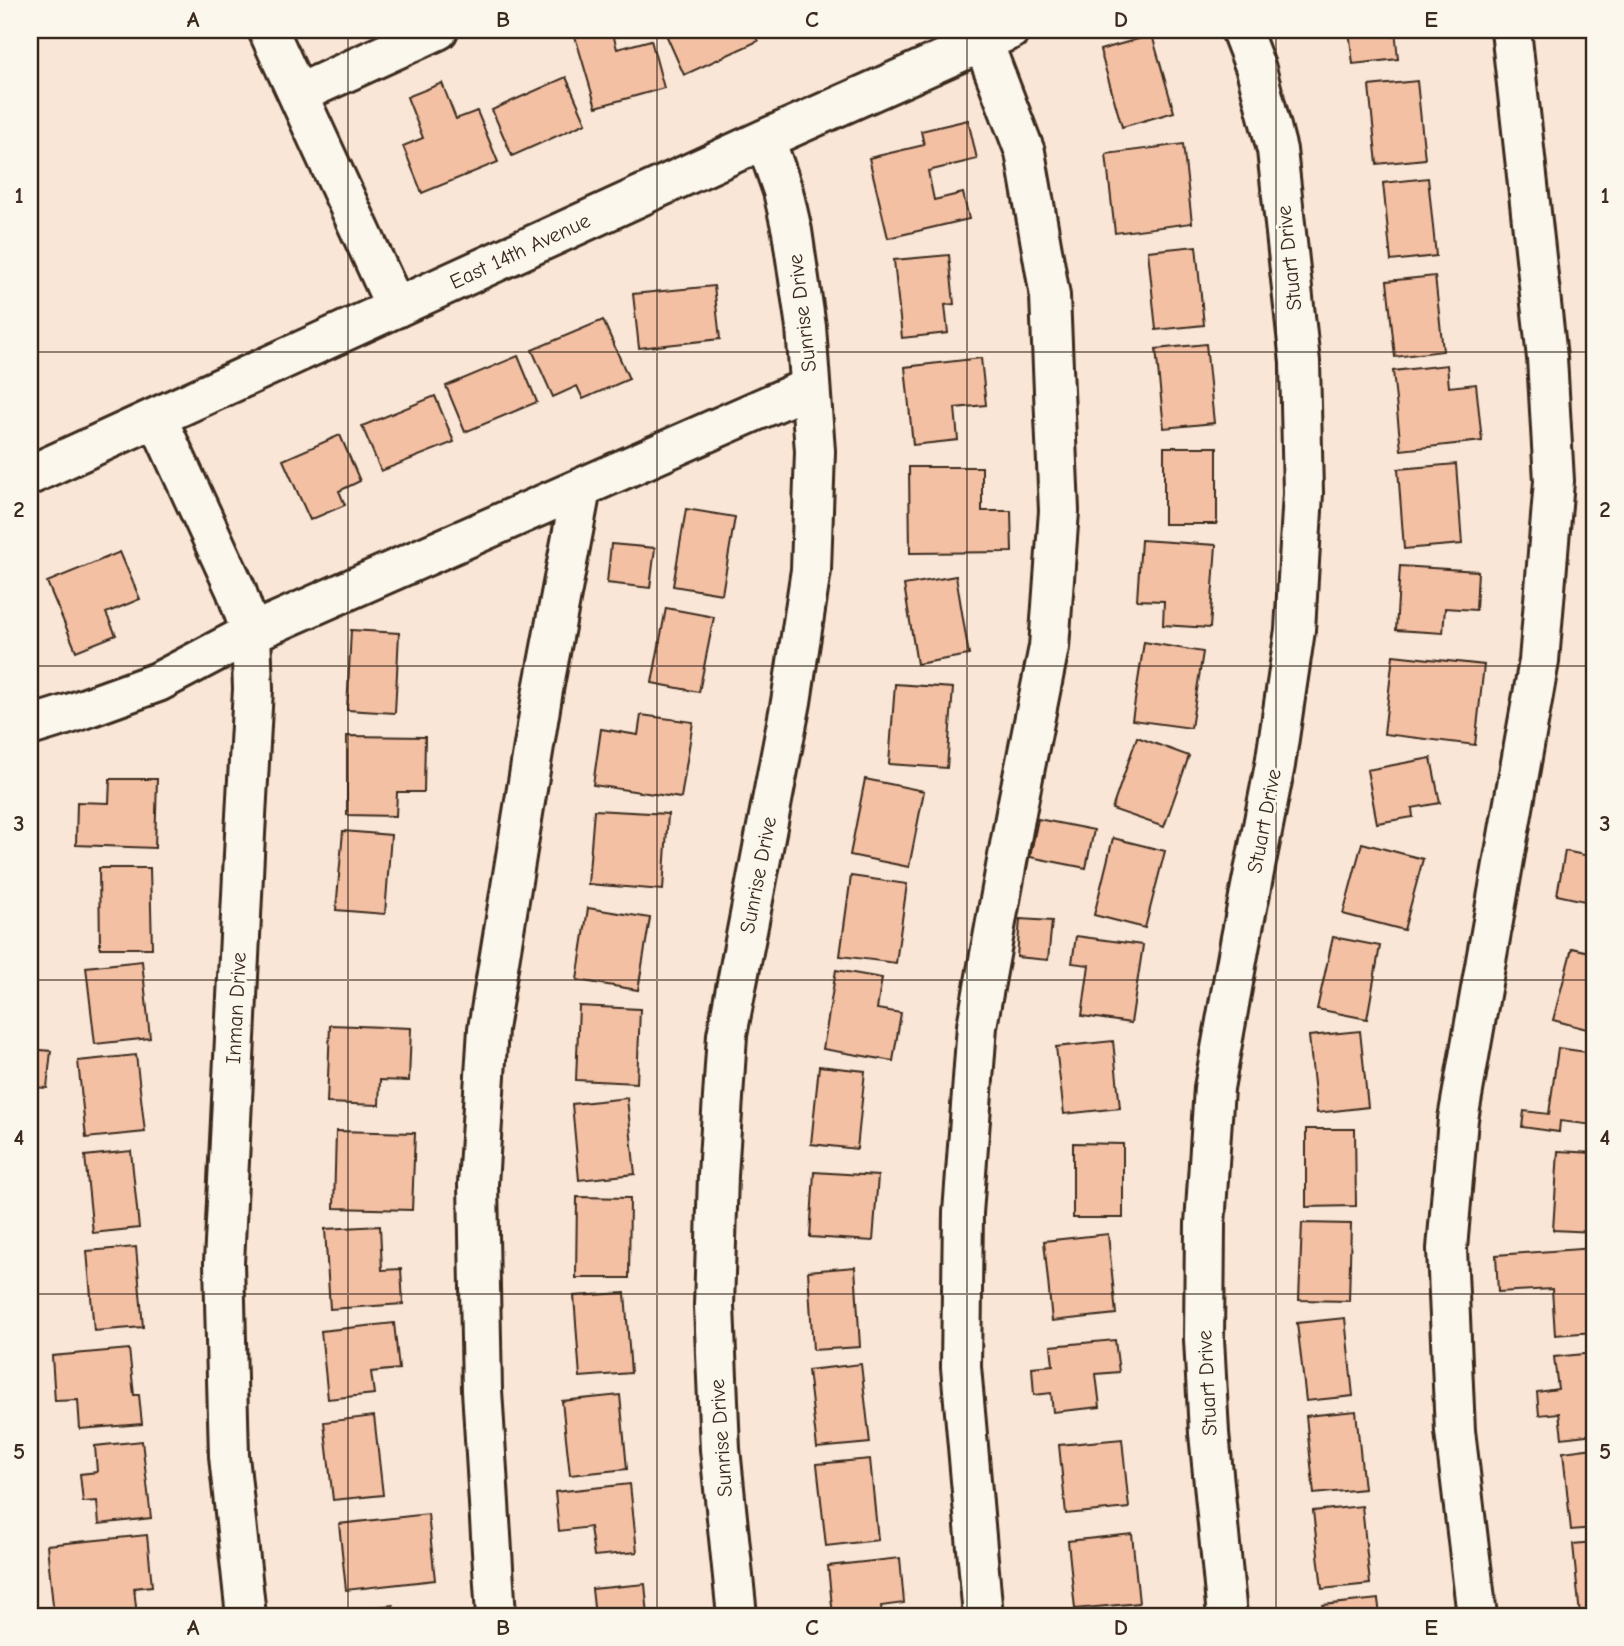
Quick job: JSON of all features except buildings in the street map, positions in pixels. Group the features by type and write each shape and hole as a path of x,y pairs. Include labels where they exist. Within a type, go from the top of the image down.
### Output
{"street":[{"path":"268,30 396,308"},
{"path":"298,94 438,30"},
{"name":"Stuart Drive","path":"1227,1616 1209,1433 1205,1339 1205,1224 1214,1088 1275,765 1292,657 1296,630 1303,493 1300,362 1277,150 1256,69 1241,30"},
{"path":"1477,1616 1455,1431 1447,1250 1458,1119 1539,661 1554,481 1547,358 1511,30"},
{"path":"983,1616 961,1367 963,1213 977,1026 1049,647 1059,511 1050,296 1025,152 997,36"},
{"name":"East 14th Avenue","path":"30,475 765,139 997,36"},
{"name":"Sunrise Drive","path":"737,1616 720,1449 714,1306 718,1175 727,1035 791,702 811,570 815,451 806,327 792,232 783,191 765,139"},
{"path":"30,726 158,682 251,634 810,387"},
{"name":"Inman Drive","path":"157,418 236,590 251,634 254,688 224,1263 229,1456 246,1616"},
{"path":"496,1616 482,1390 478,1184 488,1029 543,690 581,489"}]}
